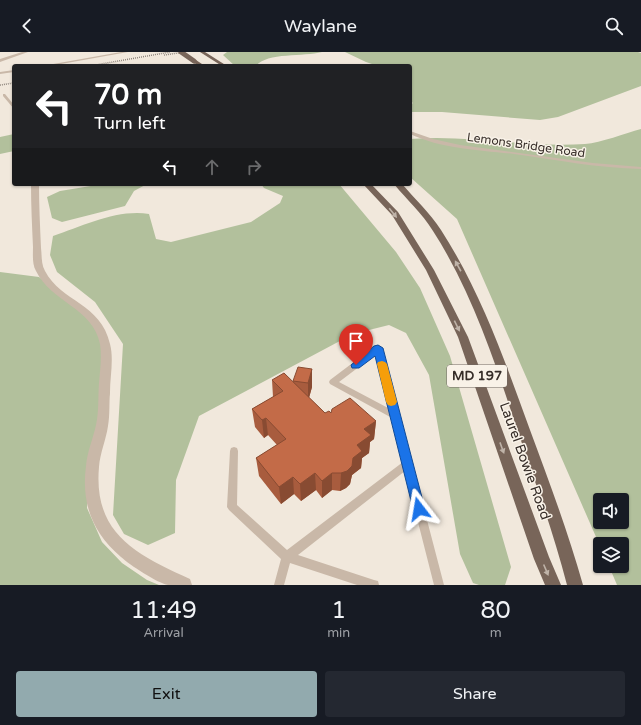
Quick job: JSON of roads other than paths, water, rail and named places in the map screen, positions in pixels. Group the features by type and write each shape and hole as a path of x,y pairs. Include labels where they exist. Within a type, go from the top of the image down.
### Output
{"main road":[{"path":"181,52 199,64"},
{"path":"202,52 222,64"},
{"name":"Laurel Bowie Road","path":"369,186 395,214 430,270 463,337 542,559 553,585"},
{"name":"Laurel Bowie Road","path":"400,186 436,229 459,268 475,301 503,369 562,538 575,585"}],"street":[{"path":"0,61 26,52"},
{"path":"35,186 36,230 38,264 40,272 52,286 71,300 95,322 105,344 106,356 102,426 92,467 91,484 98,519 112,542 129,556 156,572 184,585"}],"lane":[{"path":"55,64 126,52"},
{"path":"0,73 12,71"},
{"path":"4,95 12,105"},
{"name":"Lemons Bridge Road","path":"412,133 435,141 484,149 614,167 641,168"},
{"path":"395,416 334,382 378,348 439,585"},
{"path":"234,451 232,507 287,557 374,585"},
{"path":"279,585 287,557 407,464"}],"railway":[{"path":"101,64 170,52"},
{"path":"164,55 185,52"},
{"path":"0,85 12,83"}]}
